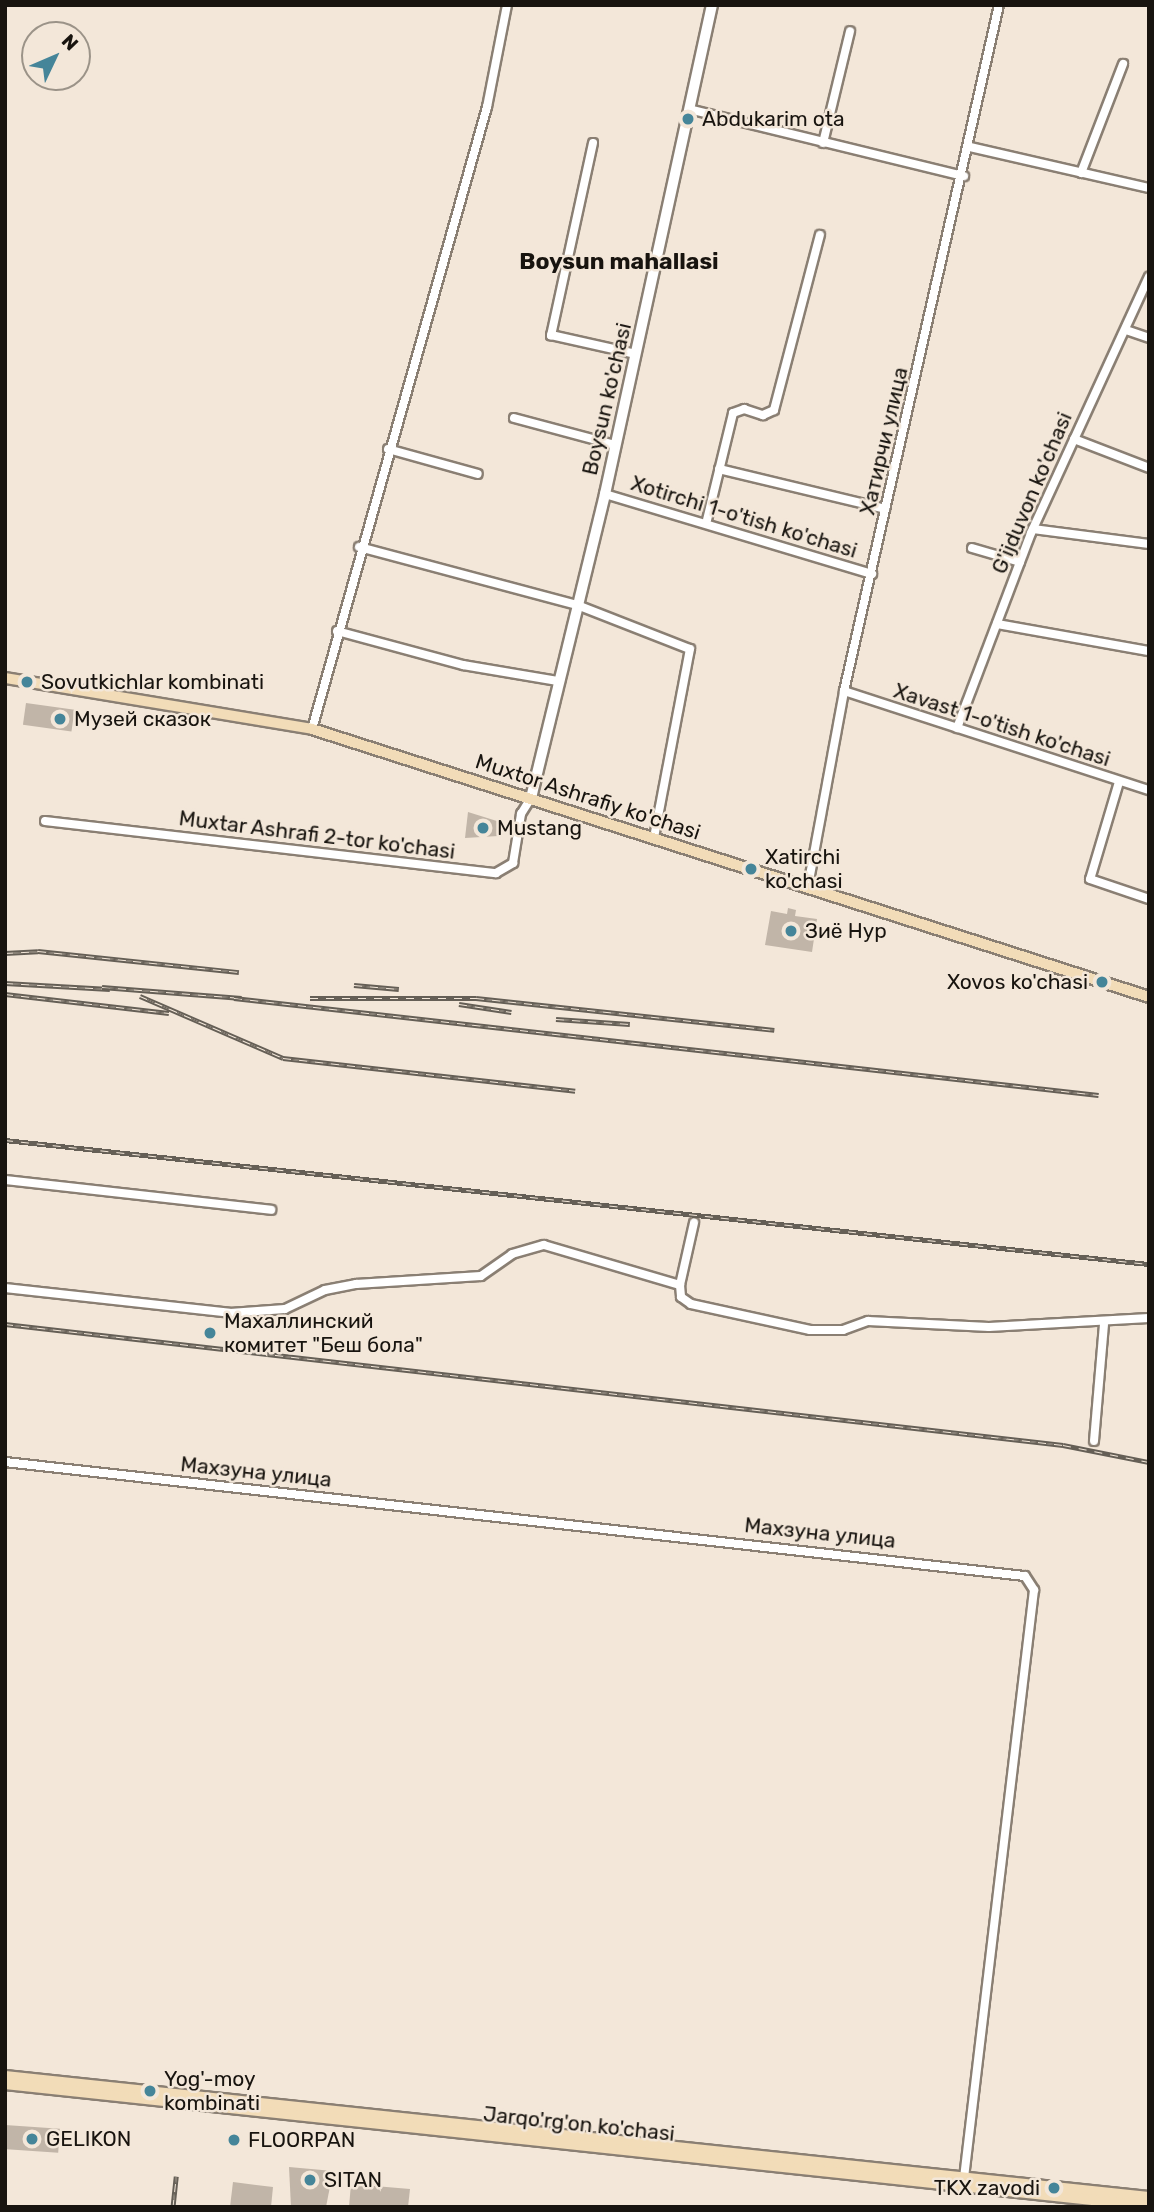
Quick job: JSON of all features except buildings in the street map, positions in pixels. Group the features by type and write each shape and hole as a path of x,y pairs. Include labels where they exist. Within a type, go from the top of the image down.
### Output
{"main road":[{"name":"Muxtor Ashrafiy ko'chasi","path":"5,678 312,729 1148,994"},
{"name":"Jarqo'rg'on ko'chasi","path":"5,2076 964,2182 1149,2206"},
{"name":"Jarqo'rg'on ko'chasi","path":"5,2084 964,2182 1149,2197"}],"street":[{"path":"312,729 359,547 487,107 507,5"},
{"name":"Boysun ko'chasi","path":"531,798 606,494 693,110 712,5"},
{"name":"Хатирчи улица","path":"808,886 844,691 964,176 999,5"},
{"path":"823,143 850,31"},
{"path":"1081,173 1123,64"},
{"path":"693,110 964,176"},
{"path":"593,143 551,335 636,354"},
{"path":"970,147 1149,188"},
{"path":"707,520 737,409 763,415 774,410 820,235"},
{"name":"G'ijduvon ko'chasi","path":"957,728 1033,529 1149,277"},
{"path":"1126,330 1149,338"},
{"path":"514,418 615,445"},
{"path":"1074,439 1149,468"},
{"path":"388,449 478,474"},
{"path":"719,469 885,509"},
{"name":"Xotirchi 1-o'tish ko'chasi","path":"606,494 707,520 872,574"},
{"path":"1033,529 1149,544"},
{"path":"359,547 577,604 690,649 654,837"},
{"path":"972,548 1020,562"},
{"path":"996,624 1149,651"},
{"path":"337,631 463,665 558,681"},
{"name":"Xavast 1-o'tish ko'chasi","path":"844,691 1149,790"},
{"path":"1119,782 1090,879 1149,899"},
{"name":"Muxtar Ashrafi 2-tor ko'chasi","path":"46,821 496,873 513,863 521,814 531,798"},
{"path":"5,1180 271,1210"},
{"path":"694,1223 680,1285 681,1297 691,1304 810,1330 843,1330 872,1321 1104,1324 1149,1318"},
{"path":"5,1288 230,1313 285,1309 346,1286 481,1276 512,1254 544,1245 680,1285"},
{"path":"1094,1441 1104,1324"},
{"name":"Махзуна улица","path":"5,1462 1025,1576 1034,1590 964,2182"}],"railway":[{"path":"5,953 38,951 239,972"},
{"path":"5,983 110,989"},
{"path":"354,985 399,989"},
{"path":"102,987 242,998"},
{"path":"5,994 169,1013"},
{"path":"140,996 283,1058 575,1091"},
{"path":"234,998 1099,1095"},
{"path":"310,998 476,998 774,1030"},
{"path":"459,1004 511,1012"},
{"path":"556,1019 630,1024"},
{"path":"5,1140 1149,1264"},
{"path":"5,1324 1063,1445 1149,1462"},
{"path":"173,2207 176,2176"}],"place":[{"name":"Abdukarim ota","path":"688,119"},
{"name":"Sovutkichlar kombinati","path":"27,682"},
{"name":"Музей сказок","path":"60,719"},
{"name":"Mustang","path":"483,828"},
{"name":"Xatirchi ko'chasi","path":"751,869"},
{"name":"Зиё Нур","path":"791,931"},
{"name":"Xovos ko'chasi","path":"1102,982"},
{"name":"Махаллинский комитет \"Беш бола\"","path":"210,1333"},
{"name":"Yog'-moy kombinati","path":"150,2091"},
{"name":"GELIKON","path":"32,2139"},
{"name":"FLOORPAN","path":"234,2140"},
{"name":"SITAN","path":"310,2180"},
{"name":"TKX zavodi","path":"1054,2188"}],"district":[{"name":"Boysun mahallasi","path":"619,261"}]}
